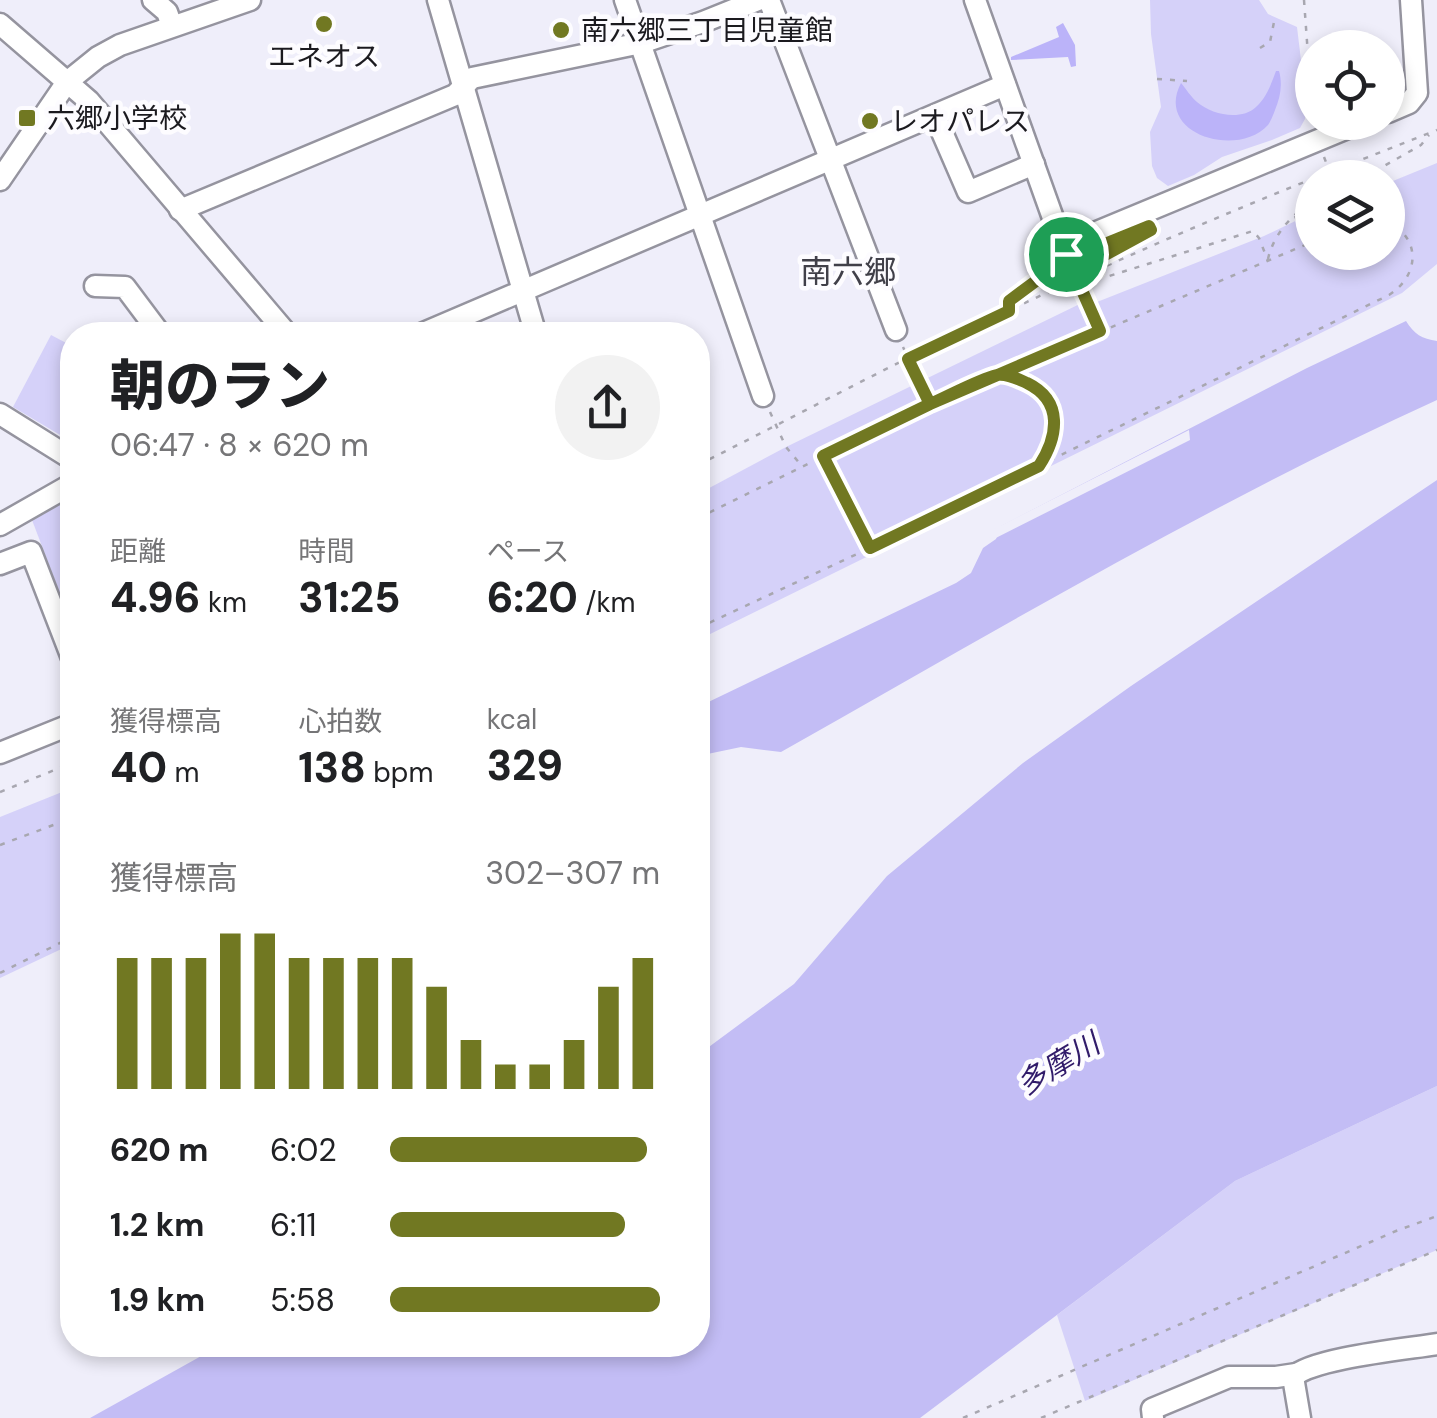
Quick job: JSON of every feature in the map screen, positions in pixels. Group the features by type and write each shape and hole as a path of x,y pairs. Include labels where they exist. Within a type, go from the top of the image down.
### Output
{"street":[{"path":"153,0 167,12 172,26"},
{"path":"0,180 67,82 98,57 172,26 250,0"},
{"path":"438,0 532,322"},
{"path":"626,0 766,402"},
{"path":"180,210 455,94 472,78 641,42 758,0"},
{"path":"769,0 898,336"},
{"path":"975,0 1063,246 1319,140"},
{"path":"1405,105 1417,93 1411,0"},
{"path":"0,24 89,100 277,322"},
{"path":"450,322 1006,86"},
{"path":"935,116 968,192 1034,164"},
{"path":"95,286 125,287 151,322"},
{"path":"0,414 60,452"},
{"path":"0,524 60,491"},
{"path":"0,564 31,552 60,627"},
{"path":"0,753 60,729"},
{"path":"1153,1418 1152,1409 1229,1378 1296,1374 1322,1364 1437,1344"},
{"path":"1296,1374 1300,1418"}],"path":[{"path":"1304,0 1306,30"},
{"path":"1260,48 1270,42 1275,17"},
{"path":"1157,79 1188,81"},
{"path":"1361,160 1437,130"},
{"path":"1395,160 1420,146 1430,133"},
{"path":"710,459 1077,279 1295,186"},
{"path":"1268,261 1270,248 1294,214"},
{"path":"1124,237 1149,226 1151,230 1094,261 1100,276 1253,231 1268,261"},
{"path":"710,622 1399,288 1411,268 1412,257 1405,237"},
{"path":"710,512 930,404 1295,250"},
{"path":"1009,311 1009,301 1063,261"},
{"path":"1069,262 1100,331"},
{"path":"898,336 930,404"},
{"path":"1000,374 1034,387 1052,410 1055,428 1051,447 1039,466"},
{"path":"766,402 786,447 802,466"},
{"path":"823,456 870,548"},
{"path":"0,792 60,767"},
{"path":"0,845 60,822"},
{"path":"0,974 60,942"},
{"path":"962,1418 1437,1216"},
{"path":"1041,1418 1437,1250"}],"shaded area":[{"path":"1150,0 1259,0 1268,14 1297,27 1295,130 1222,157 1168,186 1157,178 1152,166 1150,132 1161,107"},
{"path":"1063,23 1075,45 1076,66 1071,67 1068,57 1011,60 1059,37 1056,27"},
{"path":"1276,71 1281,81 1277,105 1269,124 1254,135 1238,140 1203,136 1188,128 1179,116 1176,101 1181,83 1203,107 1218,113 1243,114 1260,103"},
{"path":"1437,163 1437,264 1402,293 710,634 710,488 1090,299 1097,302 1295,221 1295,270 1405,270 1405,176"},
{"path":"51,335 60,340 60,435 13,407"},
{"path":"60,505 60,594 32,520"},
{"path":"60,793 60,950 0,978 0,817"},
{"path":"1437,1086 1437,1250 1085,1401 1057,1315 1235,1181"}],"water":[{"path":"1406,321 1419,335 1437,341 1437,400 1187,524 781,752 741,747 710,753 710,701 956,583 971,573 983,548 996,539 1001,526"},
{"name":"多摩川","path":"1437,480 1437,1086 1235,1181 920,1418 90,1418 199,1357 710,1357 710,1046 794,984 887,876 1023,763"}],"pier":[{"path":"1189,430 1190,440 978,547 992,536 994,529"}],"place":[{"name":"エネオス","path":"324,24"},
{"name":"南六郷三丁目児童館","path":"561,30"},
{"name":"六郷小学校","path":"27,118"},
{"name":"レオパレス","path":"870,121"}],"district":[{"name":"南六郷","path":"848,272"}],"route":[{"path":"1066,254 1063,261 1009,301 1009,311 908,359 930,404 1000,374 1034,387 1052,410 1055,428 1051,447 1039,466 870,548 823,456 930,404 1100,331 1077,279 1096,271 1094,261 1151,230 1149,226 1080,254 1066,254"}]}
